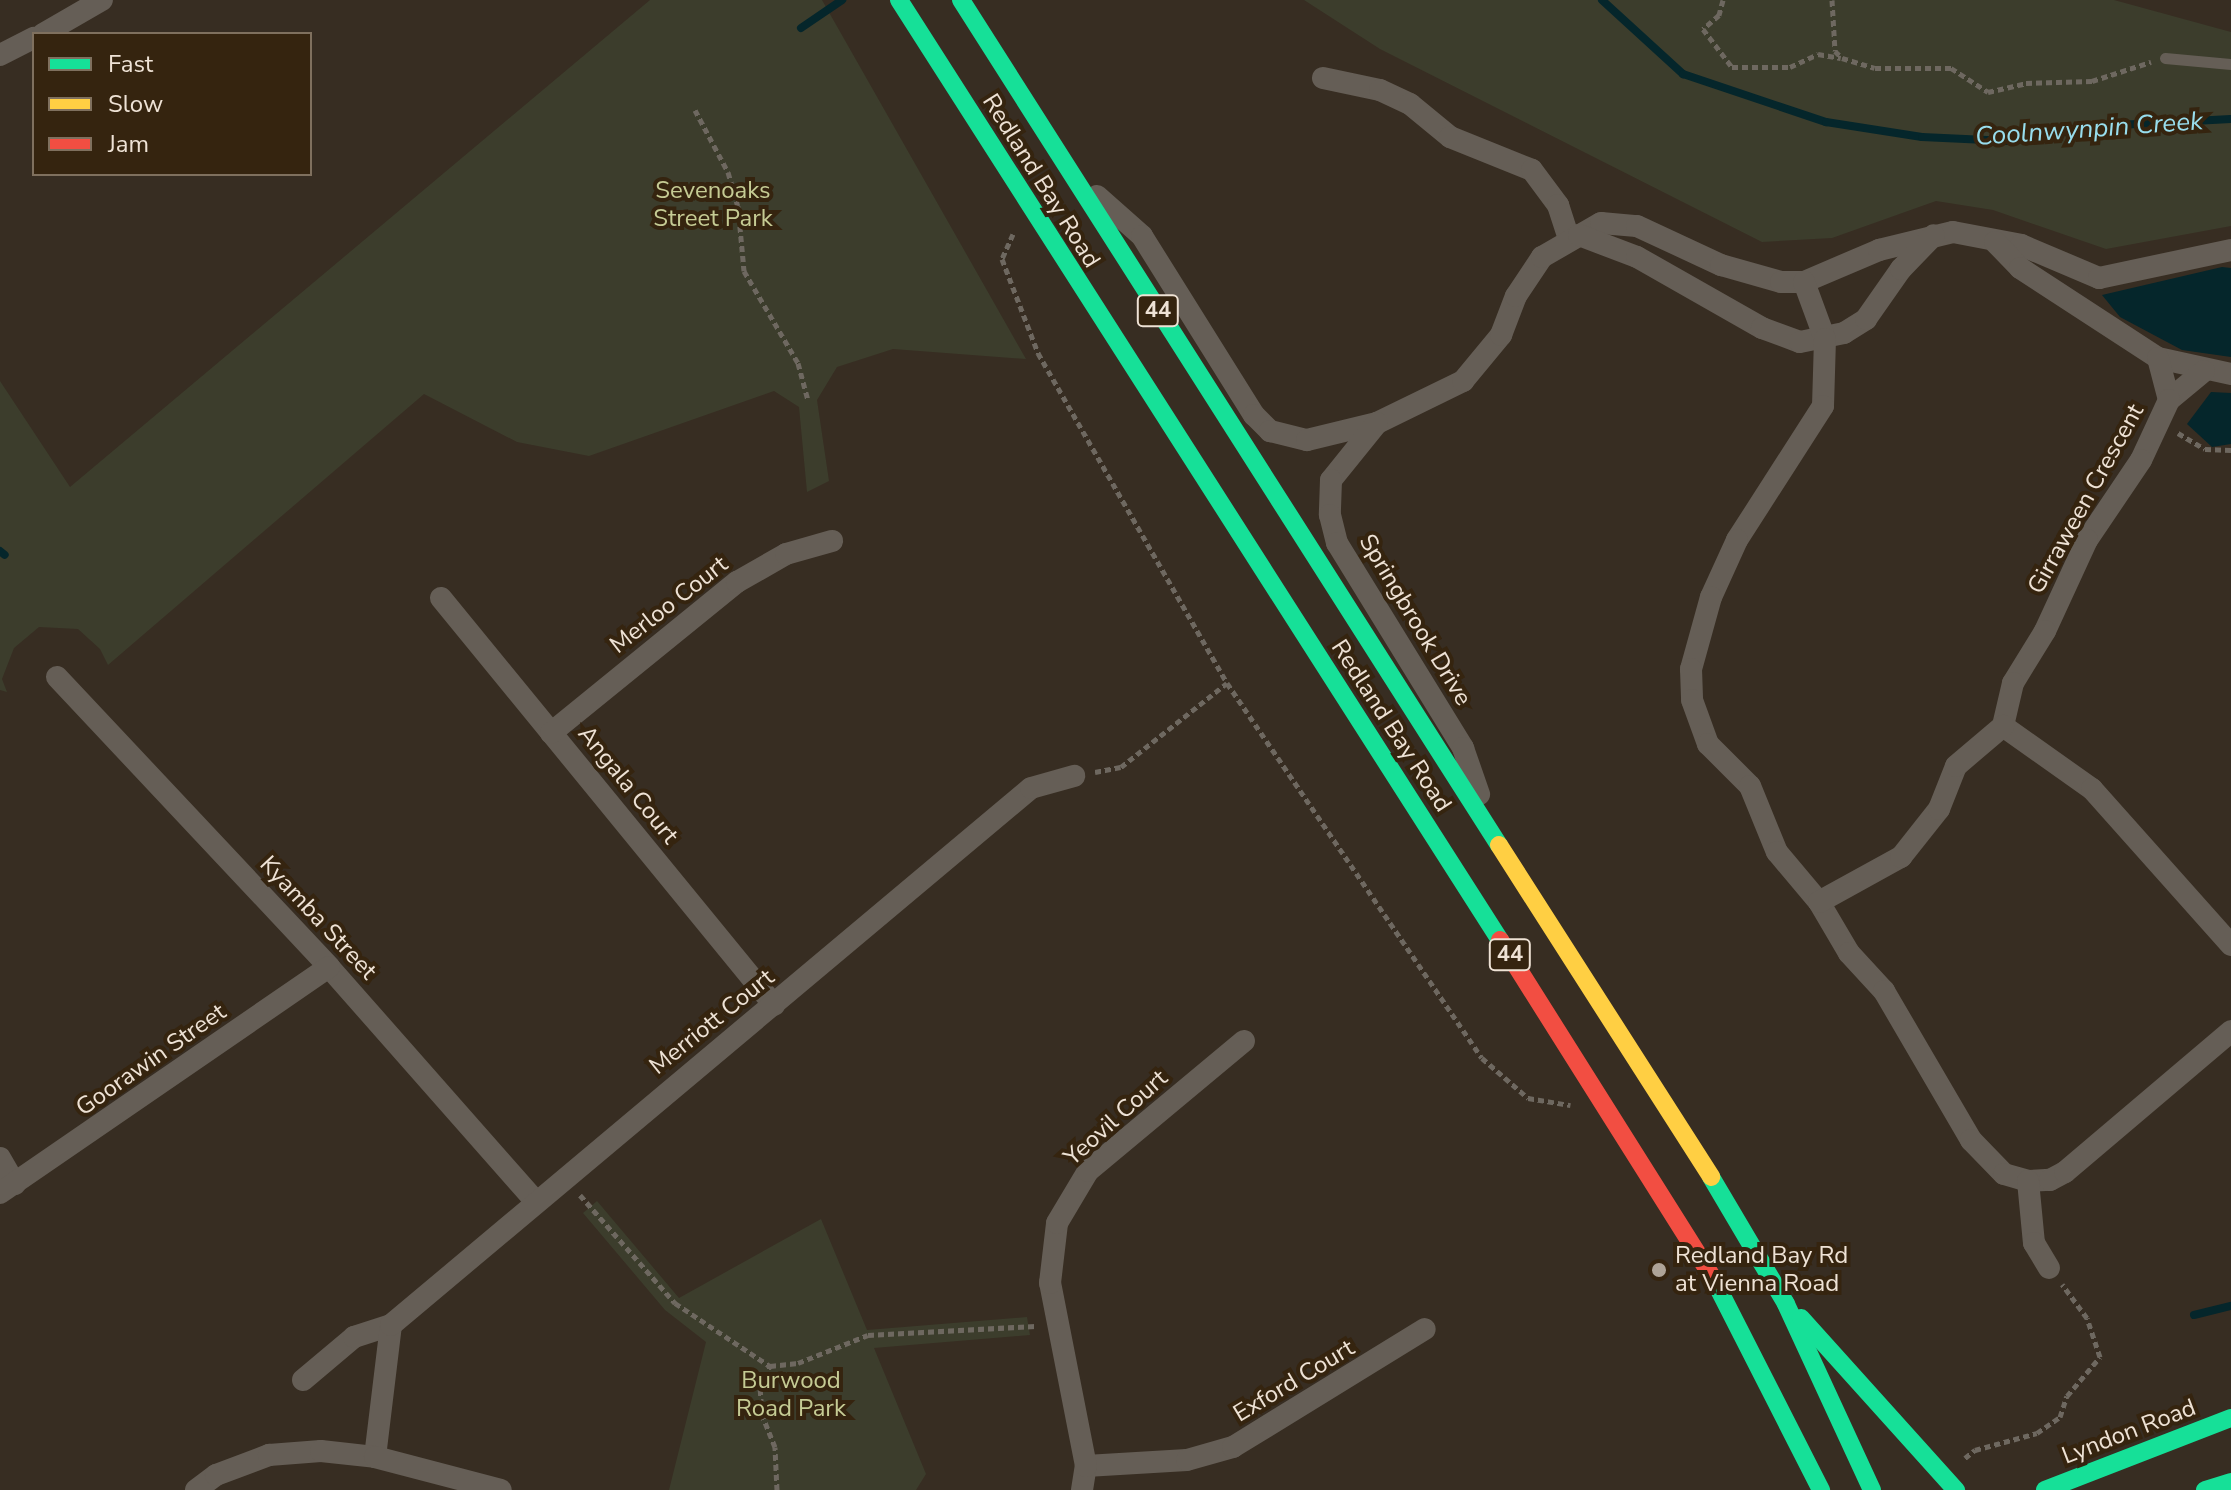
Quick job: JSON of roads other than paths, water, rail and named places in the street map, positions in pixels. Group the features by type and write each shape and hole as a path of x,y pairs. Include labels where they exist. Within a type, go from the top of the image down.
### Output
{"main road":[{"name":"Redland Bay Road","path":"899,0 1610,1111 1735,1315 1821,1490"},
{"name":"Redland Bay Road","path":"961,0 1499,850 1711,1177 1786,1304 1872,1490"},
{"path":"1786,1304 1844,1360 1956,1490"},
{"name":"Lyndon Road","path":"2045,1490 2231,1418"},
{"path":"1801,1490 1807,1461"},
{"path":"2205,1490 2231,1482"}],"street":[{"path":"46,32 102,0"},
{"path":"0,55 32,39"},
{"path":"1323,78 1380,90 1410,104 1450,137 1532,170 1558,205 1574,237 1651,264 1762,328 1800,342 1825,339 1866,319 1901,269 1935,234"},
{"name":"Springbrook Drive","path":"1067,168 1142,236 1254,415 1270,431 1307,440 1377,423 1463,381 1501,335 1531,271 1574,237 1601,223 1621,221 1746,274 1804,282"},
{"path":"2231,250 2099,278 2021,245 1995,242 1962,232 1935,234 1879,250 1804,282 1825,339 1823,406 1737,540 1711,597 1691,669 1692,700 1708,744 1750,786 1777,852 1819,902 1849,953 1884,991 1899,1026 1978,1150 2004,1174 2028,1181 2050,1180 2065,1172 2231,1031"},
{"path":"1995,242 2020,268 2158,358 2204,371 2231,374"},
{"name":"Girraween Crescent","path":"2158,358 2169,400"},
{"name":"Girraween Crescent","path":"2003,726 2013,683 2045,631 2087,540 2160,424 2169,400 2204,371"},
{"name":"Springbrook Drive","path":"1377,423 1331,480 1330,515 1337,543 1463,748 1499,850"},
{"name":"Merloo Court","path":"551,733 737,582 786,554 832,541"},
{"name":"Angala Court","path":"441,598 774,1005"},
{"name":"Kyamba Street","path":"57,677 329,967 535,1201"},
{"path":"1819,902 1901,857 1939,809 1956,766 2003,726 2092,789 2231,945"},
{"name":"Merriott Court","path":"303,1380 354,1337 391,1325 563,1176 774,1005 1031,788 1074,776"},
{"name":"Goorawin Street","path":"8,1188 329,967"},
{"name":"Yeovil Court","path":"1082,1490 1086,1466 1050,1283 1057,1223 1081,1181 1244,1041"},
{"path":"0,1158 8,1188"},
{"path":"2028,1181 2034,1243 2049,1268"},
{"path":"375,1457 391,1325"},
{"name":"Exford Court","path":"1086,1466 1187,1460 1233,1447 1425,1329"},
{"path":"196,1490 216,1475 269,1455 321,1451 375,1457 501,1490"}],"lane":[{"path":"2165,58 2231,64"}],"water":[{"path":"2222,267 2231,268 2231,357 2182,350 2120,317 2102,295"},
{"path":"2211,392 2231,393 2231,444 2212,447 2187,424"}],"waterway":[{"path":"801,28 842,0"},
{"name":"Coolnwynpin Creek","path":"1602,0 1683,74 1826,122 1922,137 2008,141 2100,126 2231,119"},
{"path":"0,551 5,555"},
{"path":"2194,1315 2231,1306"}],"place":[{"name":"Redland Bay Rd at Vienna Road","path":"1659,1270"}],"park label":[{"name":"Sevenoaks Street Park","path":"713,205"},
{"name":"Burwood Road Park","path":"791,1395"}]}
